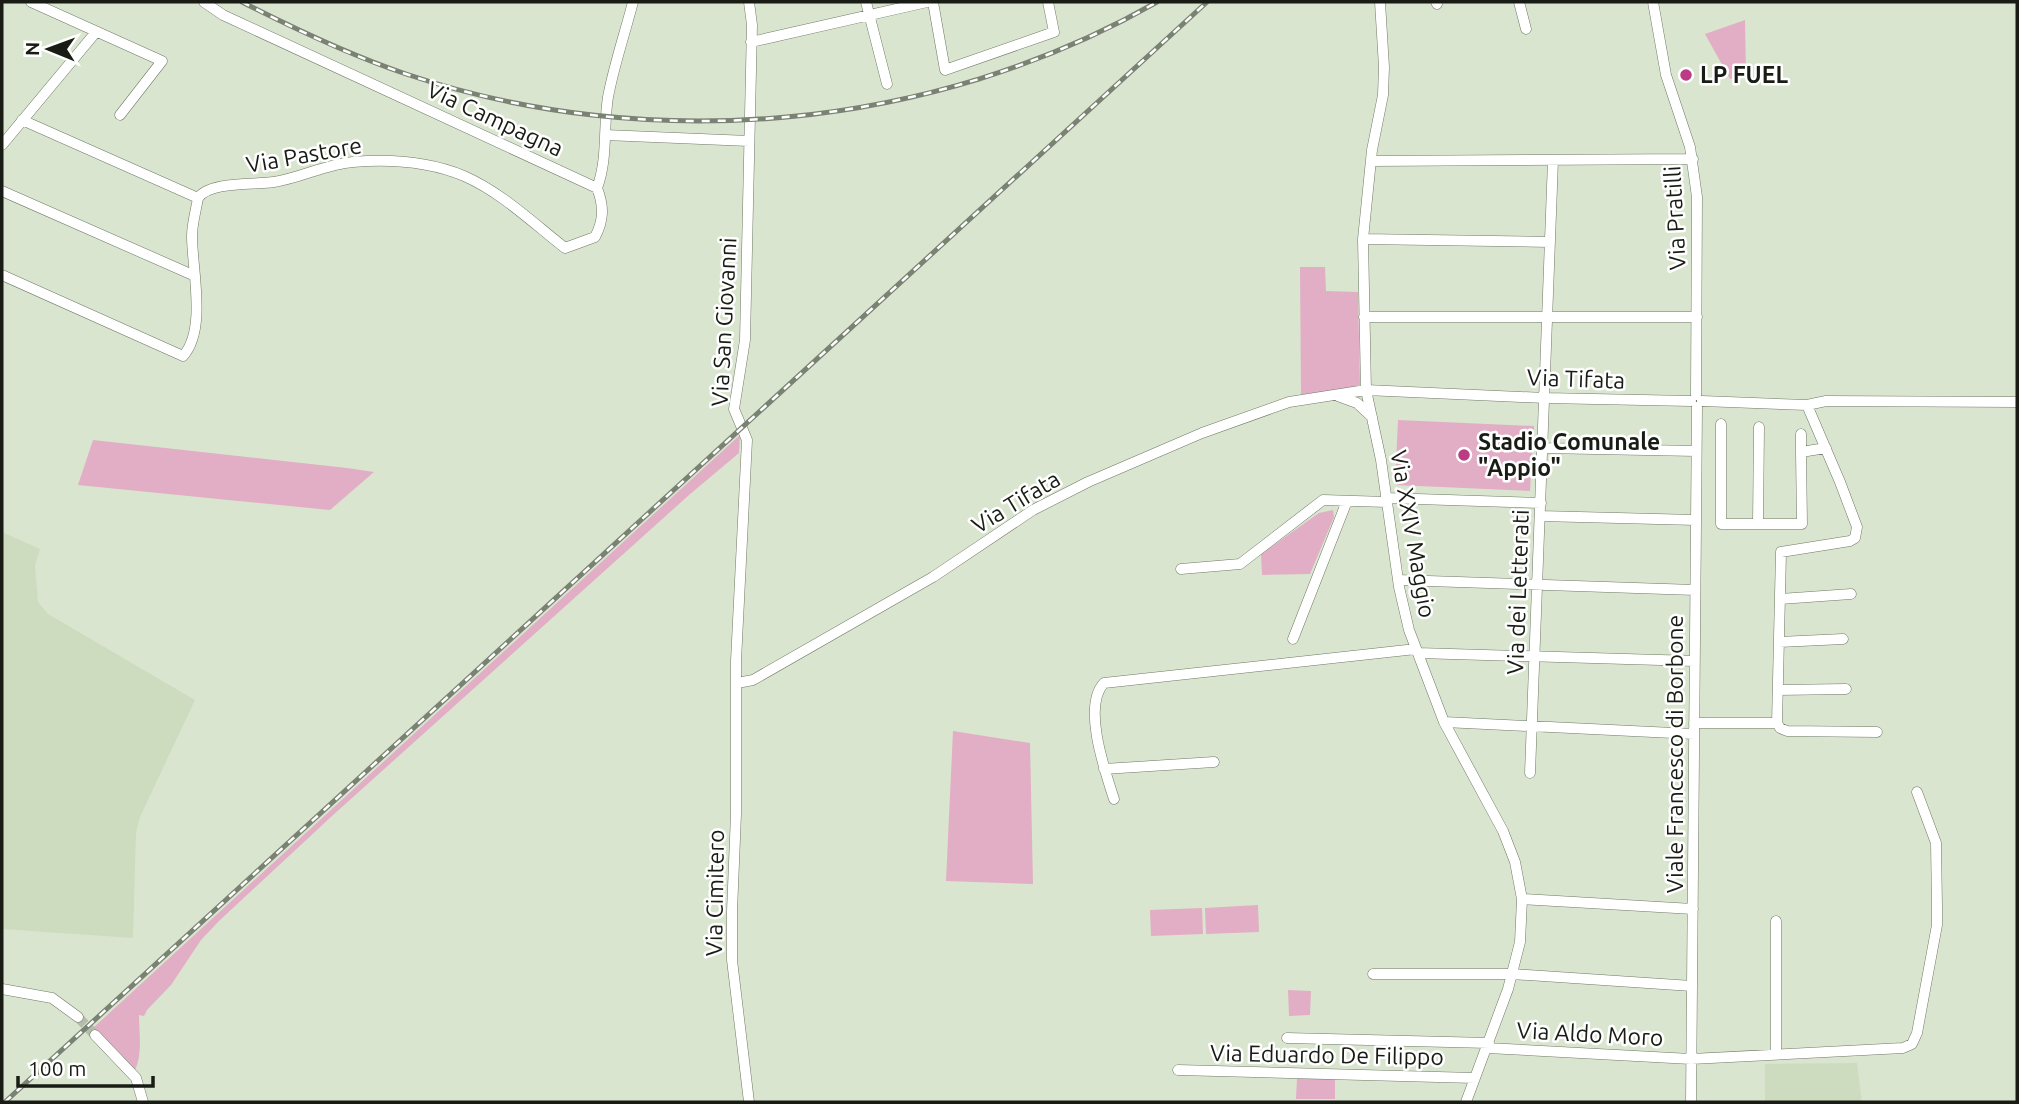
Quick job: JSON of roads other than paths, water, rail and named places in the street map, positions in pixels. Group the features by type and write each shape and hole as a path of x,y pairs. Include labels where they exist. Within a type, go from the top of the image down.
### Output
{"street":[{"path":"31,2 162,61 120,116"},
{"name":"Via Campagna","path":"204,2 223,15 597,188"},
{"path":"597,188 602,175 608,98 633,2"},
{"name":"Via San Giovanni","path":"737,683 747,440 734,410 745,340 751,42 749,2"},
{"path":"866,2 887,84"},
{"path":"751,42 927,2"},
{"path":"933,2 945,70 1054,33 1048,2"},
{"name":"Via XXIV Maggio","path":"1380,2 1383,86 1371,156 1363,239 1366,390 1387,500 1398,580 1417,651 1444,722 1503,831 1515,862 1522,899 1520,942 1512,974 1465,1102"},
{"path":"1518,2 1525,29"},
{"name":"Via Pratilli","path":"1653,2 1666,75 1692,159 1697,197 1697,401"},
{"path":"2,145 96,32"},
{"path":"2,275 183,356 188,350 195,325 192,234 198,198 22,120"},
{"path":"605,135 749,141"},
{"path":"1371,156 1553,160 1692,159"},
{"name":"Via dei Letterati","path":"1530,773 1553,160"},
{"name":"Via Pastore","path":"198,198 202,192 220,186 280,181 351,162 406,162 463,176 484,187 565,247 595,237 601,225 603,204 597,188"},
{"path":"2,191 195,276"},
{"path":"1363,239 1550,242"},
{"path":"1364,317 1697,317"},
{"name":"Via Tifata","path":"737,683 754,680 777,667 933,577 1033,510 1088,482 1202,433 1289,402 1366,390 1807,405 1826,401 2017,402"},
{"path":"1334,395 1357,403 1372,417"},
{"name":"Viale Francesco di Borbone","path":"1691,1102 1697,401"},
{"path":"1807,405 1857,527 1856,534 1850,541 1781,552 1777,723 1787,731 1877,732"},
{"path":"1721,424 1721,524 1802,524 1801,434"},
{"path":"1758,524 1759,427"},
{"path":"1543,448 1696,451"},
{"path":"1801,452 1826,448"},
{"path":"1181,569 1240,564 1322,500 1541,503"},
{"path":"1293,639 1347,501"},
{"path":"1541,516 1696,520"},
{"path":"1398,580 1695,590"},
{"path":"1780,599 1851,594"},
{"path":"1779,642 1843,639"},
{"path":"1114,799 1097,737 1096,696 1104,682 1417,651 1695,661"},
{"name":"Via Cimitero","path":"737,683 732,960 749,1102"},
{"path":"1778,690 1846,689"},
{"path":"1444,722 1694,734"},
{"path":"1694,723 1777,723"},
{"path":"1104,769 1214,762"},
{"name":"Via Aldo Moro","path":"1287,1038 1488,1045 1691,1059 1903,1048 1912,1044 1917,1033 1937,925 1936,843 1917,792"},
{"path":"1522,899 1693,909"},
{"path":"1776,921 1776,1054"},
{"path":"1373,974 1512,974 1692,986"},
{"path":"2,989 52,998 78,1017"},
{"path":"94,1035 136,1078 143,1102"},
{"name":"Via Eduardo De Filippo","path":"1178,1070 1475,1078"}],"tunnel":[{"path":"78,1017 95,1035"}],"railway":[{"path":"242,2 364,59 406,74 499,100 595,115 692,121 789,117 885,103 979,79 1070,45 1157,2"},
{"path":"5,1102 1207,2"}],"place":[{"name":"LP FUEL","path":"1686,75"},
{"name":"Stadio Comunale \"Appio\"","path":"1464,455"}]}
